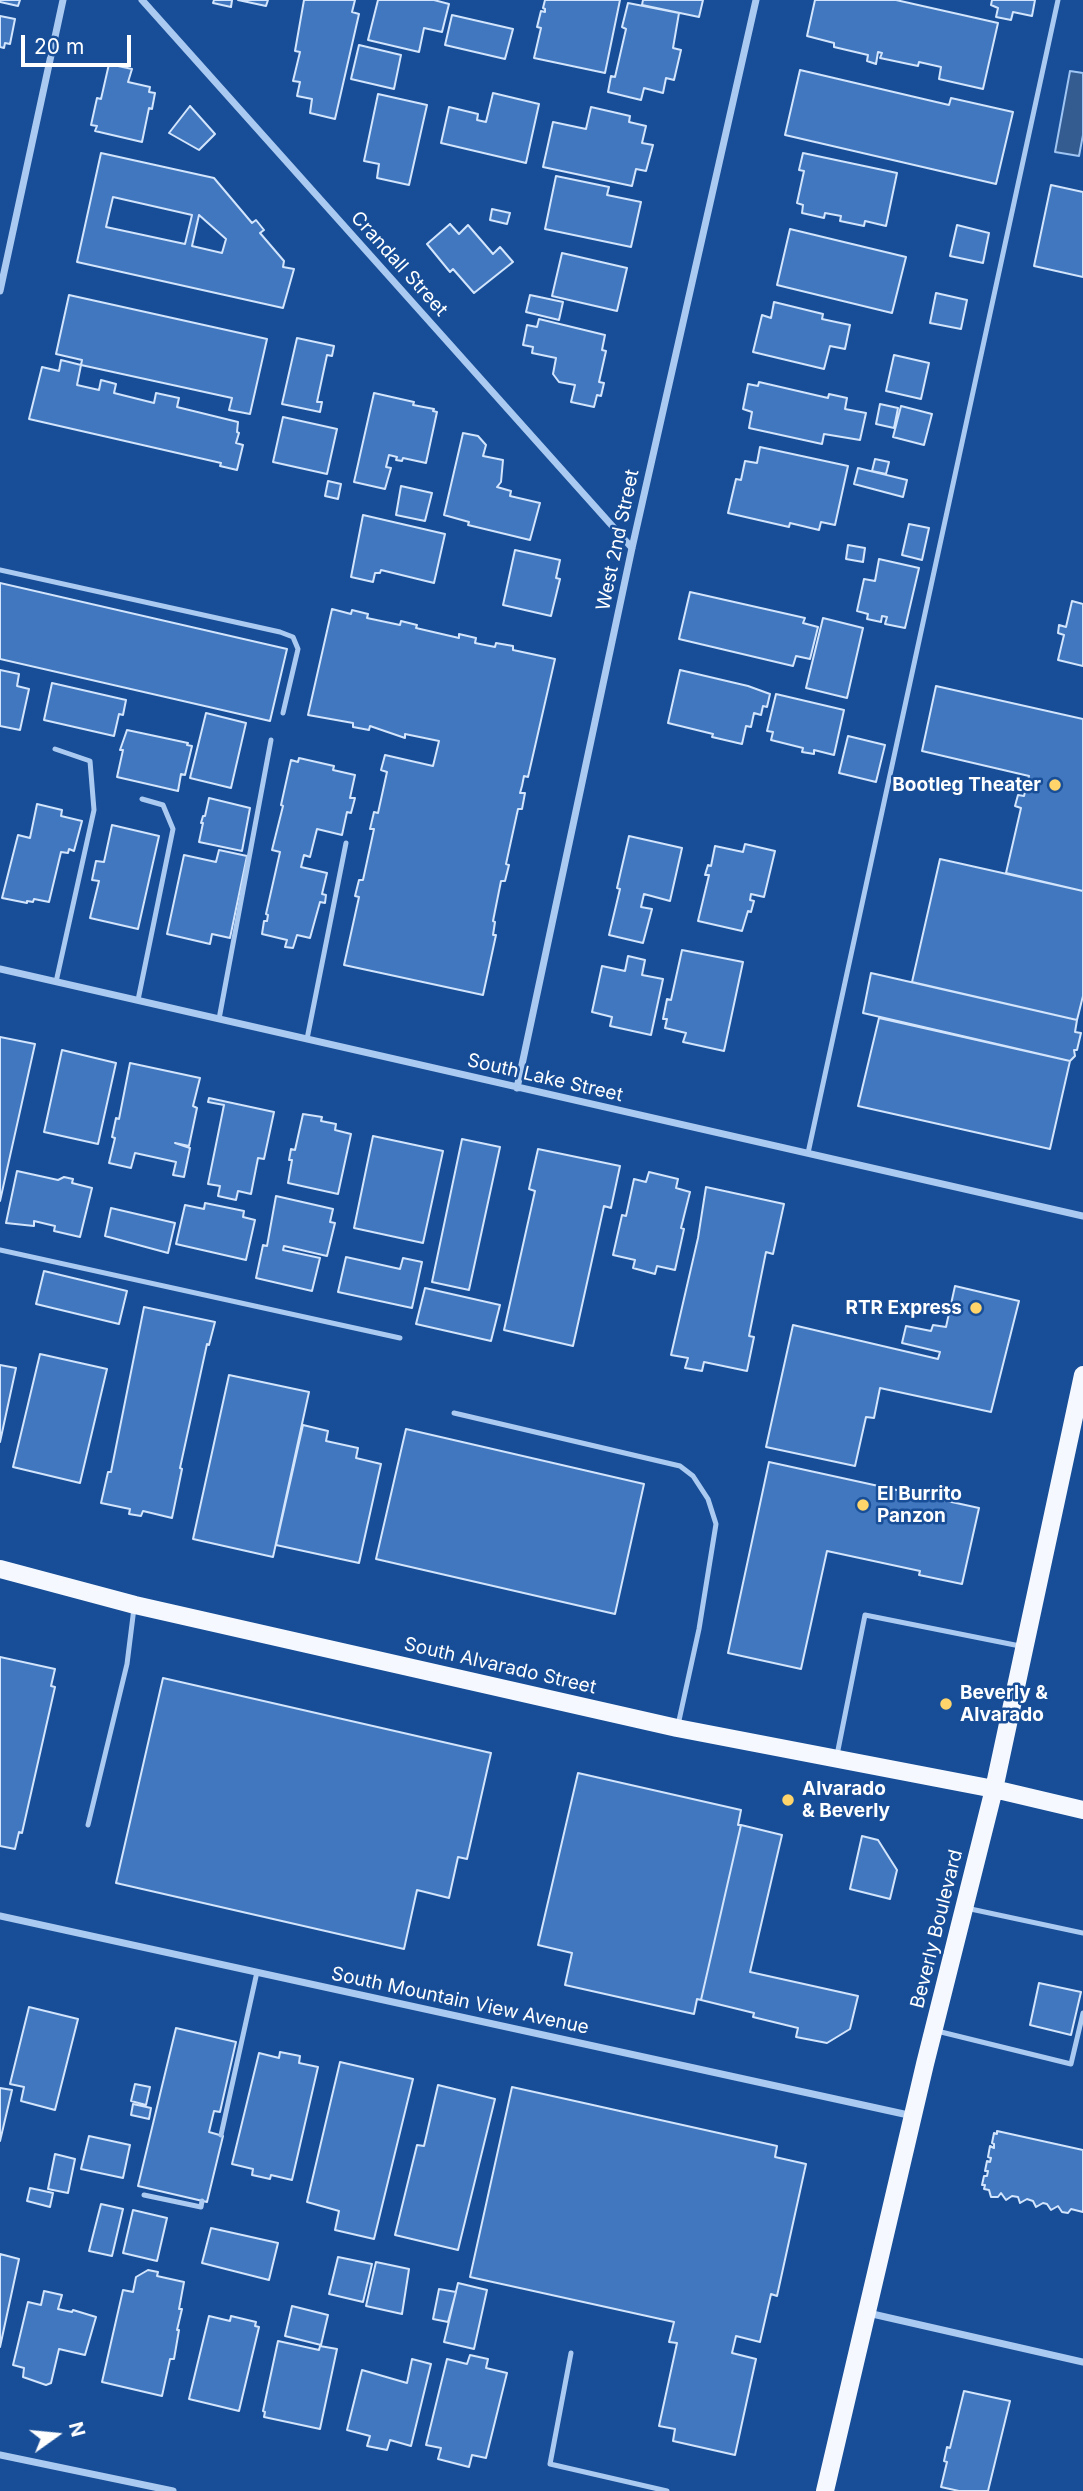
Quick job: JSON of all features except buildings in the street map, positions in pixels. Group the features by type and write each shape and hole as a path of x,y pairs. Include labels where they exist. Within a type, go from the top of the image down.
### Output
{"main road":[{"name":"Beverly Boulevard","path":"825,2491 913,2116 994,1789 1083,1375"},
{"name":"South Alvarado Street","path":"0,1569 135,1605 677,1728 994,1789 1083,1810"}],"street":[{"path":"0,291 63,0"},
{"name":"Crandall Street","path":"142,0 632,548"},
{"name":"West 2nd Street","path":"517,1088 632,548 756,0"},
{"name":"South Lake Street","path":"0,969 1083,1216"},
{"name":"South Mountain View Avenue","path":"0,1916 913,2116"},
{"path":"867,2312 1083,2362"},
{"path":"0,2455 173,2491"}],"lane":[{"path":"808,1153 1058,0"},
{"path":"0,570 293,637 298,649 283,713"},
{"path":"219,1019 271,740"},
{"path":"55,749 90,761 94,810 56,982"},
{"path":"138,1000 173,828 163,805 142,799"},
{"path":"307,1040 345,843"},
{"path":"0,1250 400,1338"},
{"path":"454,1413 680,1466 693,1476 708,1499 716,1524 699,1629 677,1728"},
{"path":"88,1825 127,1664 135,1605"},
{"path":"836,1759 865,1615 1023,1647"},
{"path":"964,1908 1083,1933"},
{"path":"220,2135 257,1972"},
{"path":"934,2031 1071,2064 1083,2013"},
{"path":"144,2195 201,2207 202,2201"},
{"path":"571,2353 550,2464 667,2491"}],"water":[{"path":"1070,71 1083,73 1083,135 1079,156 1055,152"}],"place":[{"name":"Bootleg Theater","path":"1055,785"},
{"name":"RTR Express","path":"976,1308"},
{"name":"El Burrito Panzon","path":"863,1505"},
{"name":"Beverly & Alvarado","path":"946,1704"},
{"name":"Alvarado & Beverly","path":"788,1800"}]}
